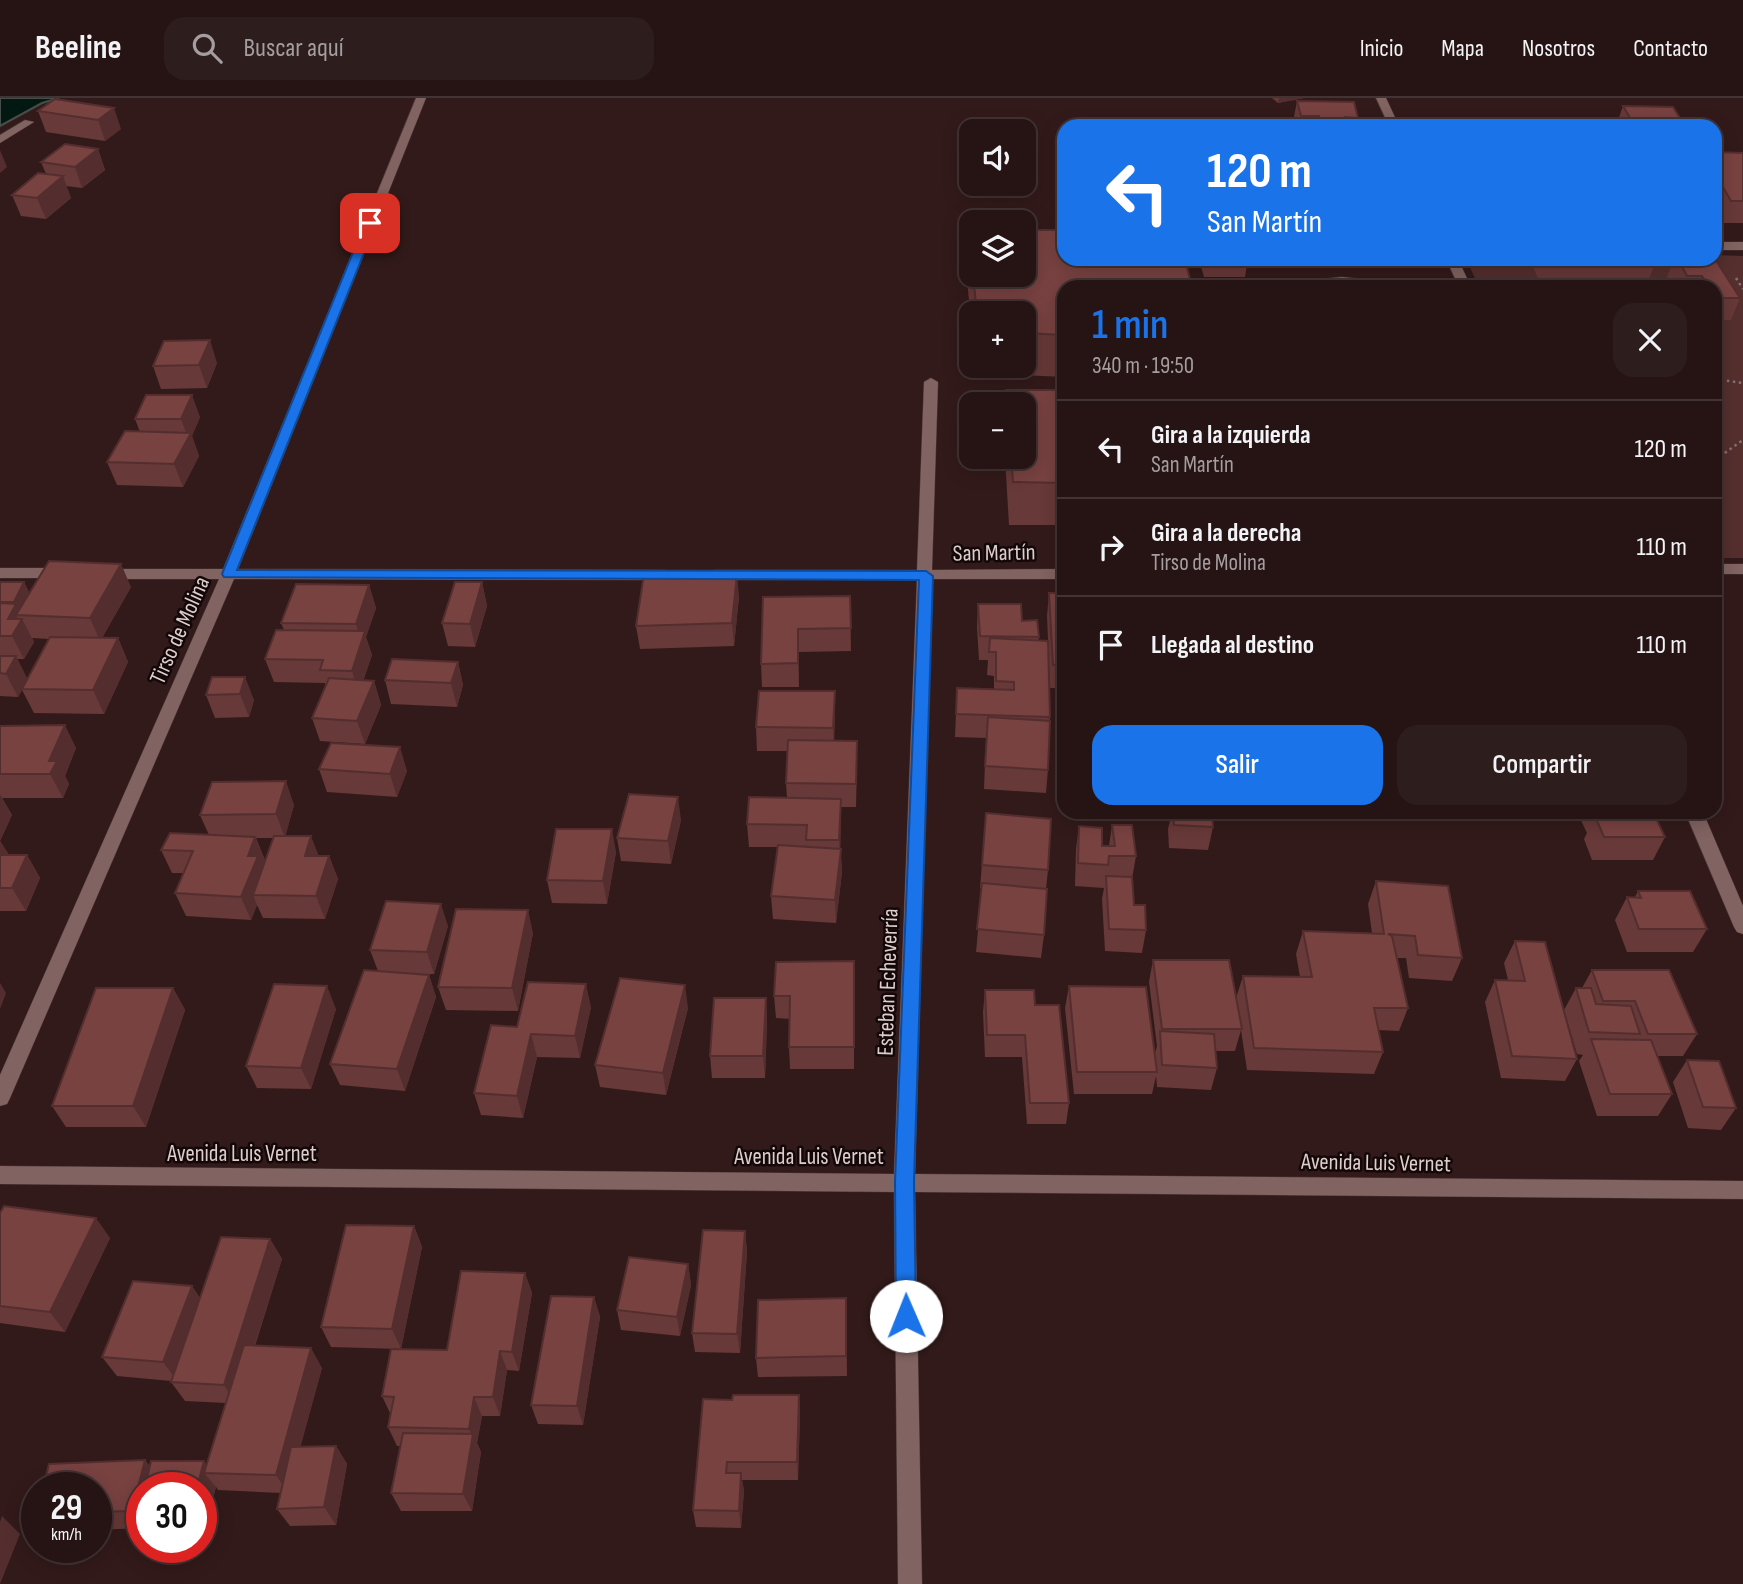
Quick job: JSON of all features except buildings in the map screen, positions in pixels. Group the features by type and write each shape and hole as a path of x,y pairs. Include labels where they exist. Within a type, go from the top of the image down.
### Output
{"street":[{"name":"Tirso de Molina","path":"0,1098 229,574 421,98"},
{"path":"1381,98 1391,119"},
{"path":"0,140 29,122"},
{"path":"1722,246 1743,246"},
{"path":"1321,280 1350,280"},
{"name":"Esteban Echeverría","path":"910,1584 904,1182 931,382"},
{"path":"1722,569 1743,569"},
{"path":"0,573 675,575"},
{"name":"San Martín","path":"703,575 1057,574"},
{"path":"1697,819 1743,927"},
{"name":"Avenida Luis Vernet","path":"0,1175 1743,1190"}],"path":[{"path":"1722,380 1743,383"},
{"path":"1722,455 1743,440"}],"shaded area":[{"path":"1722,255 1743,256 1743,558 1722,558 1722,280 1476,280 1469,266 1722,266"}],"water":[{"path":"0,98 59,98 42,103 0,126"}],"route":[{"path":"370,223 229,574 926,576 904,1182 906,1316"}]}
